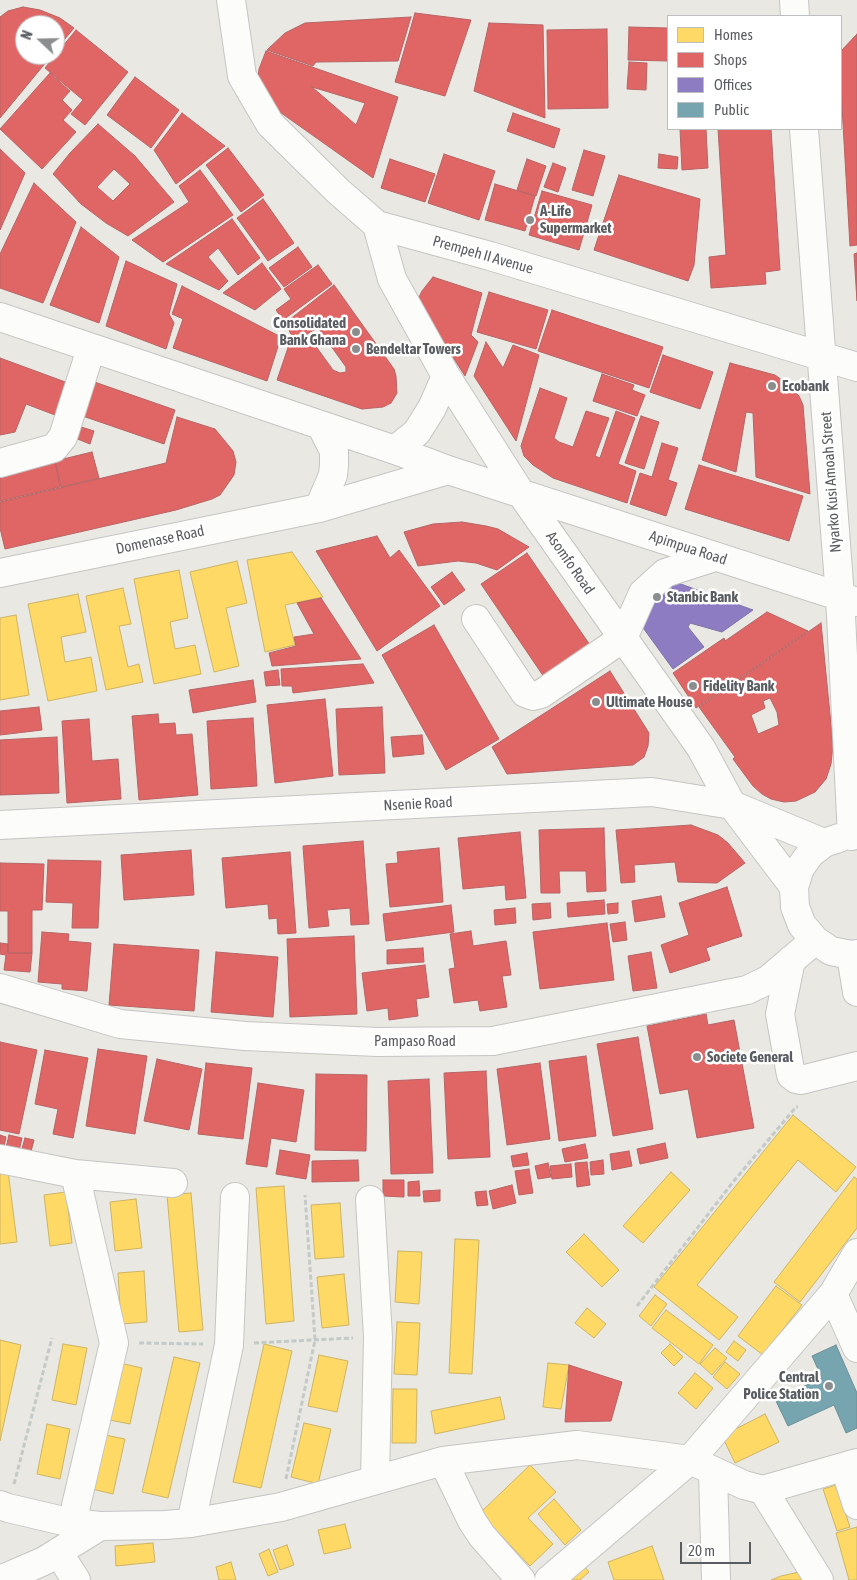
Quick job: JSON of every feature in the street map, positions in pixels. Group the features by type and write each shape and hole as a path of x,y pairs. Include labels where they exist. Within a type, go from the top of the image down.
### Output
{"street":[{"name":"Prempeh II Avenue","path":"231,0 242,76 270,124 338,191 377,225 490,256 857,367"},
{"path":"794,0 795,15"},
{"name":"Nyarko Kusi Amoah Street","path":"804,130 822,355 848,599 854,836"},
{"name":"Asomfo Road","path":"377,225 392,279 446,376 520,492 701,748 732,805"},
{"name":"Apimpua Road","path":"0,317 395,450 448,470 848,599"},
{"path":"0,463 54,448 62,437 91,349"},
{"path":"395,450 417,432 432,408 446,376"},
{"path":"319,508 333,476 334,465 334,451 321,425"},
{"name":"Domenase Road","path":"0,573 319,508 448,470"},
{"path":"476,619 525,693 533,696 542,694 624,638 644,592 665,572 715,557"},
{"name":"Nsenie Road","path":"0,825 652,792 732,805"},
{"path":"732,805 824,843"},
{"path":"732,805 794,887"},
{"path":"854,836 843,836 824,843 810,854 800,868 794,887 795,907 802,925 814,940 831,951 854,954 857,992"},
{"name":"Pampaso Road","path":"0,988 120,1024 254,1036 377,1042 494,1041 747,990 768,980 814,940"},
{"path":"791,960 780,1014 791,1075 801,1080 857,1066"},
{"path":"0,1159 75,1174 173,1182"},
{"path":"72,1523 114,1343 75,1174"},
{"path":"191,1522 229,1345 235,1197"},
{"path":"370,1200 378,1337 375,1480"},
{"path":"549,1580 701,1466 833,1294 857,1253"},
{"path":"833,1294 857,1348"},
{"path":"4,1507 72,1523 100,1526 165,1525 281,1507 443,1461 577,1445 701,1466 744,1485 763,1490 851,1466 857,1505"},
{"path":"443,1461 472,1521 482,1536 521,1580"},
{"path":"701,1466 716,1580"},
{"path":"763,1490 819,1580"},
{"path":"0,1580 44,1561 100,1526"},
{"path":"58,1552 76,1580"}],"path":[{"path":"637,1306 766,1142 796,1107 804,1105"},
{"path":"281,1507 315,1340 305,1195"},
{"path":"114,1343 229,1345 378,1337"},
{"path":"4,1507 52,1338"}],"building: Homes":[{"path":"292,552 323,597 285,605 295,645 265,652 247,560"},
{"path":"237,561 247,603 226,608 239,666 214,672 190,572"},
{"path":"179,570 188,618 170,622 175,649 195,645 201,674 154,684 134,579"},
{"path":"123,588 131,624 119,626 128,667 139,664 143,682 106,690 86,596"},
{"path":"78,594 86,632 61,637 65,662 91,657 97,691 48,701 28,604"},
{"path":"16,615 29,695 0,700 0,618"},
{"path":"793,1115 856,1167 836,1192 798,1160 697,1285 738,1317 719,1340 654,1287"},
{"path":"8,1171 17,1242 0,1244 0,1172"},
{"path":"671,1172 690,1190 643,1243 623,1226"},
{"path":"854,1177 857,1179 857,1228 800,1302 774,1282"},
{"path":"284,1186 294,1321 266,1324 256,1188"},
{"path":"66,1192 72,1243 50,1246 44,1195"},
{"path":"191,1193 203,1330 179,1332 167,1195"},
{"path":"136,1199 142,1248 115,1251 110,1202"},
{"path":"340,1203 344,1257 315,1259 311,1205"},
{"path":"584,1234 619,1270 602,1287 566,1252"},
{"path":"455,1239 479,1240 472,1374 449,1373"},
{"path":"398,1251 422,1252 419,1304 395,1302"},
{"path":"144,1271 147,1322 121,1324 118,1273"},
{"path":"344,1274 349,1325 322,1328 317,1277"},
{"path":"776,1286 802,1305 763,1355 738,1336"},
{"path":"655,1295 667,1304 651,1326 639,1316"},
{"path":"587,1308 606,1324 594,1338 575,1323"},
{"path":"666,1310 713,1345 699,1364 652,1328"},
{"path":"397,1322 420,1323 417,1375 394,1374"},
{"path":"0,1340 21,1345 0,1441"},
{"path":"734,1341 746,1350 738,1361 726,1352"},
{"path":"63,1344 87,1348 76,1405 52,1400"},
{"path":"264,1344 292,1351 261,1488 233,1482"},
{"path":"670,1344 683,1357 674,1366 661,1353"},
{"path":"715,1348 727,1358 712,1375 700,1364"},
{"path":"319,1355 348,1361 337,1412 308,1406"},
{"path":"174,1357 200,1363 168,1498 142,1492"},
{"path":"115,1362 142,1368 130,1424 104,1419"},
{"path":"725,1362 740,1374 727,1389 713,1377"},
{"path":"548,1363 569,1365 561,1409 543,1407"},
{"path":"695,1373 713,1388 696,1409 678,1393"},
{"path":"393,1389 417,1389 416,1443 392,1443"},
{"path":"500,1397 505,1419 435,1434 431,1411"},
{"path":"765,1414 779,1442 735,1463 722,1436"},
{"path":"304,1423 331,1429 318,1484 291,1477"},
{"path":"47,1424 70,1429 60,1479 37,1474"},
{"path":"100,1434 125,1439 113,1494 88,1488"},
{"path":"530,1465 556,1492 528,1518 553,1544 530,1566 480,1513"},
{"path":"836,1485 850,1527 837,1531 823,1489"},
{"path":"554,1499 581,1530 565,1545 538,1514"},
{"path":"345,1524 351,1548 324,1554 318,1530"},
{"path":"857,1527 857,1580 849,1580 836,1533"},
{"path":"153,1543 155,1562 116,1566 115,1546"},
{"path":"287,1545 294,1565 280,1570 273,1550"},
{"path":"652,1546 664,1580 614,1580 608,1562"},
{"path":"269,1549 278,1572 268,1576 259,1554"},
{"path":"578,1559 589,1572 580,1580 572,1580 564,1571"},
{"path":"231,1562 236,1580 219,1580 216,1567"},
{"path":"804,1571 807,1580 771,1580 781,1576"}],"building: Shops":[{"path":"23,7 40,10 52,15 15,15 15,65 44,65 0,118 0,17 8,11"},
{"path":"415,13 471,20 445,96 395,82"},
{"path":"411,17 398,61 316,62 313,66 267,50 285,33 305,23"},
{"path":"65,22 74,28 65,39"},
{"path":"489,23 543,25 545,118 474,91"},
{"path":"629,27 667,28 667,61 628,60"},
{"path":"607,29 608,108 548,109 547,30"},
{"path":"76,30 128,72 85,125 71,114 83,100 45,68 47,65 65,65 65,43"},
{"path":"857,34 857,245 850,246 842,106 842,50"},
{"path":"266,51 398,97 373,178 277,110 258,78 259,69","holes":["312,87 365,103 356,125"]},
{"path":"629,62 647,63 646,90 627,89"},
{"path":"50,73 70,91 62,100 72,110 63,120 76,132 42,169 0,129"},
{"path":"135,77 179,110 151,148 107,115"},
{"path":"182,113 225,146 176,184 154,150"},
{"path":"513,113 560,129 554,148 507,131"},
{"path":"98,124 135,156 174,202 128,236 106,223 81,204 53,174","holes":["114,169 130,184 113,201 97,187"]},
{"path":"680,130 706,130 708,168 682,170"},
{"path":"718,130 771,130 780,270 765,272 766,284 711,288 709,257 726,255"},
{"path":"228,148 264,195 241,212 206,165"},
{"path":"0,149 25,173 0,230"},
{"path":"584,150 605,156 593,196 572,190"},
{"path":"444,154 495,171 479,220 428,203"},
{"path":"659,154 678,157 677,169 658,168"},
{"path":"390,159 435,174 425,202 381,188"},
{"path":"527,159 546,166 536,196 517,190"},
{"path":"553,163 566,168 558,192 544,187"},
{"path":"200,170 233,215 163,262 132,240 189,202 179,186"},
{"path":"619,175 700,199 694,265 688,281 594,250"},
{"path":"34,183 76,222 43,303 0,288 0,254"},
{"path":"495,184 535,196 525,231 485,220"},
{"path":"542,191 592,205 579,250 529,235"},
{"path":"263,199 294,243 268,261 237,218"},
{"path":"232,219 260,258 238,275 218,248 208,257 228,281 219,290 166,264"},
{"path":"81,227 119,257 99,323 50,305"},
{"path":"298,247 312,267 284,287 269,268"},
{"path":"857,253 857,301 854,254"},
{"path":"126,261 177,284 169,314 174,323 166,349 106,326"},
{"path":"262,263 281,289 255,310 223,293"},
{"path":"318,265 332,284 283,320 276,310 291,299 284,289"},
{"path":"433,277 482,293 471,335 478,342 465,376 417,301"},
{"name":"Bendeltar Towers","path":"334,285 394,369 397,393 391,403 383,407 362,409 277,380 292,336 285,323","holes":["318,328 346,367 346,372 340,373 333,370 307,334"]},
{"path":"182,286 281,337 267,381 173,348 183,319 172,314"},
{"path":"489,292 548,310 536,349 477,332"},
{"path":"552,310 663,347 649,388 538,351"},
{"path":"486,342 503,368 513,345 539,355 516,441 474,376"},
{"path":"663,355 713,372 700,409 650,392"},
{"path":"0,358 68,383 55,415 26,404 15,432 0,435"},
{"path":"730,363 775,375 799,396 803,405 810,494 756,477 753,413 746,412 736,472 702,460"},
{"path":"602,374 634,385 632,390 645,395 637,416 593,401"},
{"path":"83,378 175,410 164,444 71,412"},
{"path":"540,388 567,398 554,438 559,442 573,447 586,411 609,418 595,456 600,458 616,411 635,418 618,464 636,471 627,503 553,478 533,465 524,456 521,446"},
{"path":"641,416 659,422 644,469 625,463"},
{"path":"177,417 215,429 233,451 236,462 234,475 220,495 176,510 5,549 0,528 0,502 166,463"},
{"path":"78,426 94,431 90,444 75,438"},
{"path":"662,443 678,448 668,480 677,483 666,516 630,504 640,473 652,477"},
{"path":"92,452 99,478 61,487 55,461"},
{"path":"55,461 60,487 0,501 0,474"},
{"path":"699,465 803,496 789,541 685,509"},
{"path":"462,522 498,529 529,547 497,570 476,563 458,561 418,566 404,532 433,524"},
{"path":"377,536 390,558 399,550 440,606 377,651 316,551"},
{"path":"527,553 592,648 546,680 481,584"},
{"path":"452,572 465,590 444,605 431,587"},
{"path":"321,598 361,659 272,666 269,653 296,646 294,637 314,634 297,603"},
{"path":"767,612 808,631 696,708 673,673 724,638 725,641"},
{"path":"821,623 833,745 831,764 826,779 815,792 796,801 784,802 771,799 762,794 753,786 733,759 735,757 699,707","holes":["770,698 777,712 779,725 758,734 751,715 765,708 763,701"]},
{"path":"434,625 499,739 446,770 382,655"},
{"path":"363,664 374,683 293,693 292,686 282,686 281,669"},
{"path":"278,670 280,685 266,686 264,672"},
{"name":"Ultimate House","path":"610,671 649,733 648,746 644,757 633,765 507,774 492,747"},
{"path":"253,680 256,702 193,713 189,690"},
{"path":"325,699 333,776 275,783 267,705"},
{"path":"39,707 42,730 0,735 0,711"},
{"path":"382,707 385,773 339,775 336,709"},
{"path":"158,714 159,724 175,723 176,735 192,734 198,795 139,800 132,716"},
{"path":"253,718 257,786 211,789 207,721"},
{"path":"89,719 92,761 118,759 121,799 67,803 62,721"},
{"path":"422,735 424,754 393,757 391,737"},
{"path":"57,737 59,793 0,795 0,740"},
{"path":"691,825 718,835 728,843 745,863 717,883 678,882 675,862 634,865 635,882 621,883 616,830"},
{"path":"604,828 606,891 587,892 586,871 559,871 560,893 541,893 539,830"},
{"path":"520,832 526,898 506,900 505,885 463,889 458,838"},
{"path":"363,841 369,924 351,925 350,908 327,910 329,926 309,928 303,846"},
{"path":"439,848 443,902 390,907 386,864 398,863 397,852"},
{"path":"191,850 194,895 124,900 121,855"},
{"path":"290,852 296,933 278,934 277,918 269,919 268,904 226,908 222,858"},
{"path":"48,860 101,861 98,928 72,928 73,903 46,902"},
{"path":"0,863 44,864 42,910 32,910 32,953 8,953 8,911 0,911"},
{"path":"727,887 742,936 706,948 710,960 670,973 661,945 689,935 679,903"},
{"path":"661,896 665,917 635,922 632,901"},
{"path":"604,900 605,914 568,917 567,903"},
{"path":"550,903 551,918 533,920 532,904"},
{"path":"618,903 618,913 608,914 607,904"},
{"path":"451,905 454,932 386,941 383,914"},
{"path":"515,908 516,923 495,925 494,910"},
{"path":"625,922 627,940 613,942 610,924"},
{"path":"607,923 614,980 540,989 533,932"},
{"path":"471,931 473,946 506,941 511,975 502,976 507,1007 480,1011 478,1000 454,1003 449,969 455,968 450,934"},
{"path":"42,932 69,934 68,941 91,943 87,991 62,989 62,984 38,982"},
{"path":"354,936 357,1014 290,1017 287,939"},
{"path":"0,943 8,944 8,953 32,953 30,972 4,970 6,955 0,954"},
{"path":"114,944 199,950 194,1011 109,1005"},
{"path":"423,948 424,962 387,964 387,950"},
{"path":"216,952 278,957 273,1017 211,1012"},
{"path":"651,952 657,988 633,991 628,956"},
{"path":"425,965 429,997 416,999 418,1016 389,1020 388,1008 367,1011 362,973"},
{"name":"Societe General","path":"706,1014 708,1025 734,1020 754,1128 697,1138 688,1089 660,1094 647,1026"},
{"path":"638,1037 653,1129 613,1136 597,1044"},
{"path":"0,1042 37,1050 19,1134 0,1130"},
{"path":"98,1049 147,1056 135,1134 86,1126"},
{"path":"45,1050 88,1058 73,1138 53,1134 58,1109 35,1104"},
{"path":"586,1056 596,1136 559,1141 549,1061"},
{"path":"157,1059 202,1069 189,1130 144,1121"},
{"path":"206,1063 252,1068 243,1139 198,1134"},
{"path":"540,1063 550,1139 507,1145 497,1069"},
{"path":"486,1071 490,1157 448,1159 444,1073"},
{"path":"316,1074 367,1075 366,1151 315,1150"},
{"path":"429,1079 433,1173 391,1174 388,1081"},
{"path":"258,1083 304,1090 296,1142 271,1138 267,1167 246,1164"},
{"path":"0,1135 6,1137 4,1147 0,1146"},
{"path":"9,1135 22,1138 19,1151 6,1148"},
{"path":"25,1138 34,1140 29,1159 20,1156"},
{"path":"665,1143 668,1158 640,1164 637,1149"},
{"path":"585,1144 588,1158 565,1162 562,1149"},
{"path":"280,1150 310,1155 306,1179 276,1174"},
{"path":"629,1151 632,1166 612,1170 610,1154"},
{"path":"527,1153 529,1165 513,1167 511,1156"},
{"path":"358,1160 359,1181 312,1182 312,1161"},
{"path":"603,1160 604,1174 591,1175 590,1162"},
{"path":"587,1162 590,1185 577,1187 575,1163"},
{"path":"548,1163 551,1177 538,1179 535,1166"},
{"path":"571,1164 572,1177 552,1179 550,1166"},
{"path":"529,1169 533,1193 519,1195 515,1171"},
{"path":"383,1180 404,1180 404,1197 383,1196"},
{"path":"419,1181 420,1196 408,1196 408,1182"},
{"path":"512,1185 516,1203 493,1209 489,1191"},
{"path":"440,1190 440,1201 424,1202 423,1191"},
{"path":"486,1191 488,1205 477,1206 475,1192"},
{"path":"569,1365 622,1382 611,1421 565,1422"}],"building: Offices":[{"path":"678,583 753,610 722,632 690,623 688,627 704,647 673,669 641,625 660,587"}],"building: Public":[{"name":"Central Police Station","path":"836,1345 857,1393 857,1428 846,1433 834,1405 788,1426 775,1399 822,1378 812,1356"}],"place":[{"name":"A-Life Supermarket","path":"530,220"},
{"name":"Consolidated Bank Ghana","path":"356,332"},
{"name":"Bendeltar Towers","path":"356,349"},
{"name":"Ecobank","path":"772,386"},
{"name":"Stanbic Bank","path":"657,597"},
{"name":"Fidelity Bank","path":"693,686"},
{"name":"Ultimate House","path":"596,702"},
{"name":"Societe General","path":"697,1057"},
{"name":"Central Police Station","path":"829,1386"}]}
